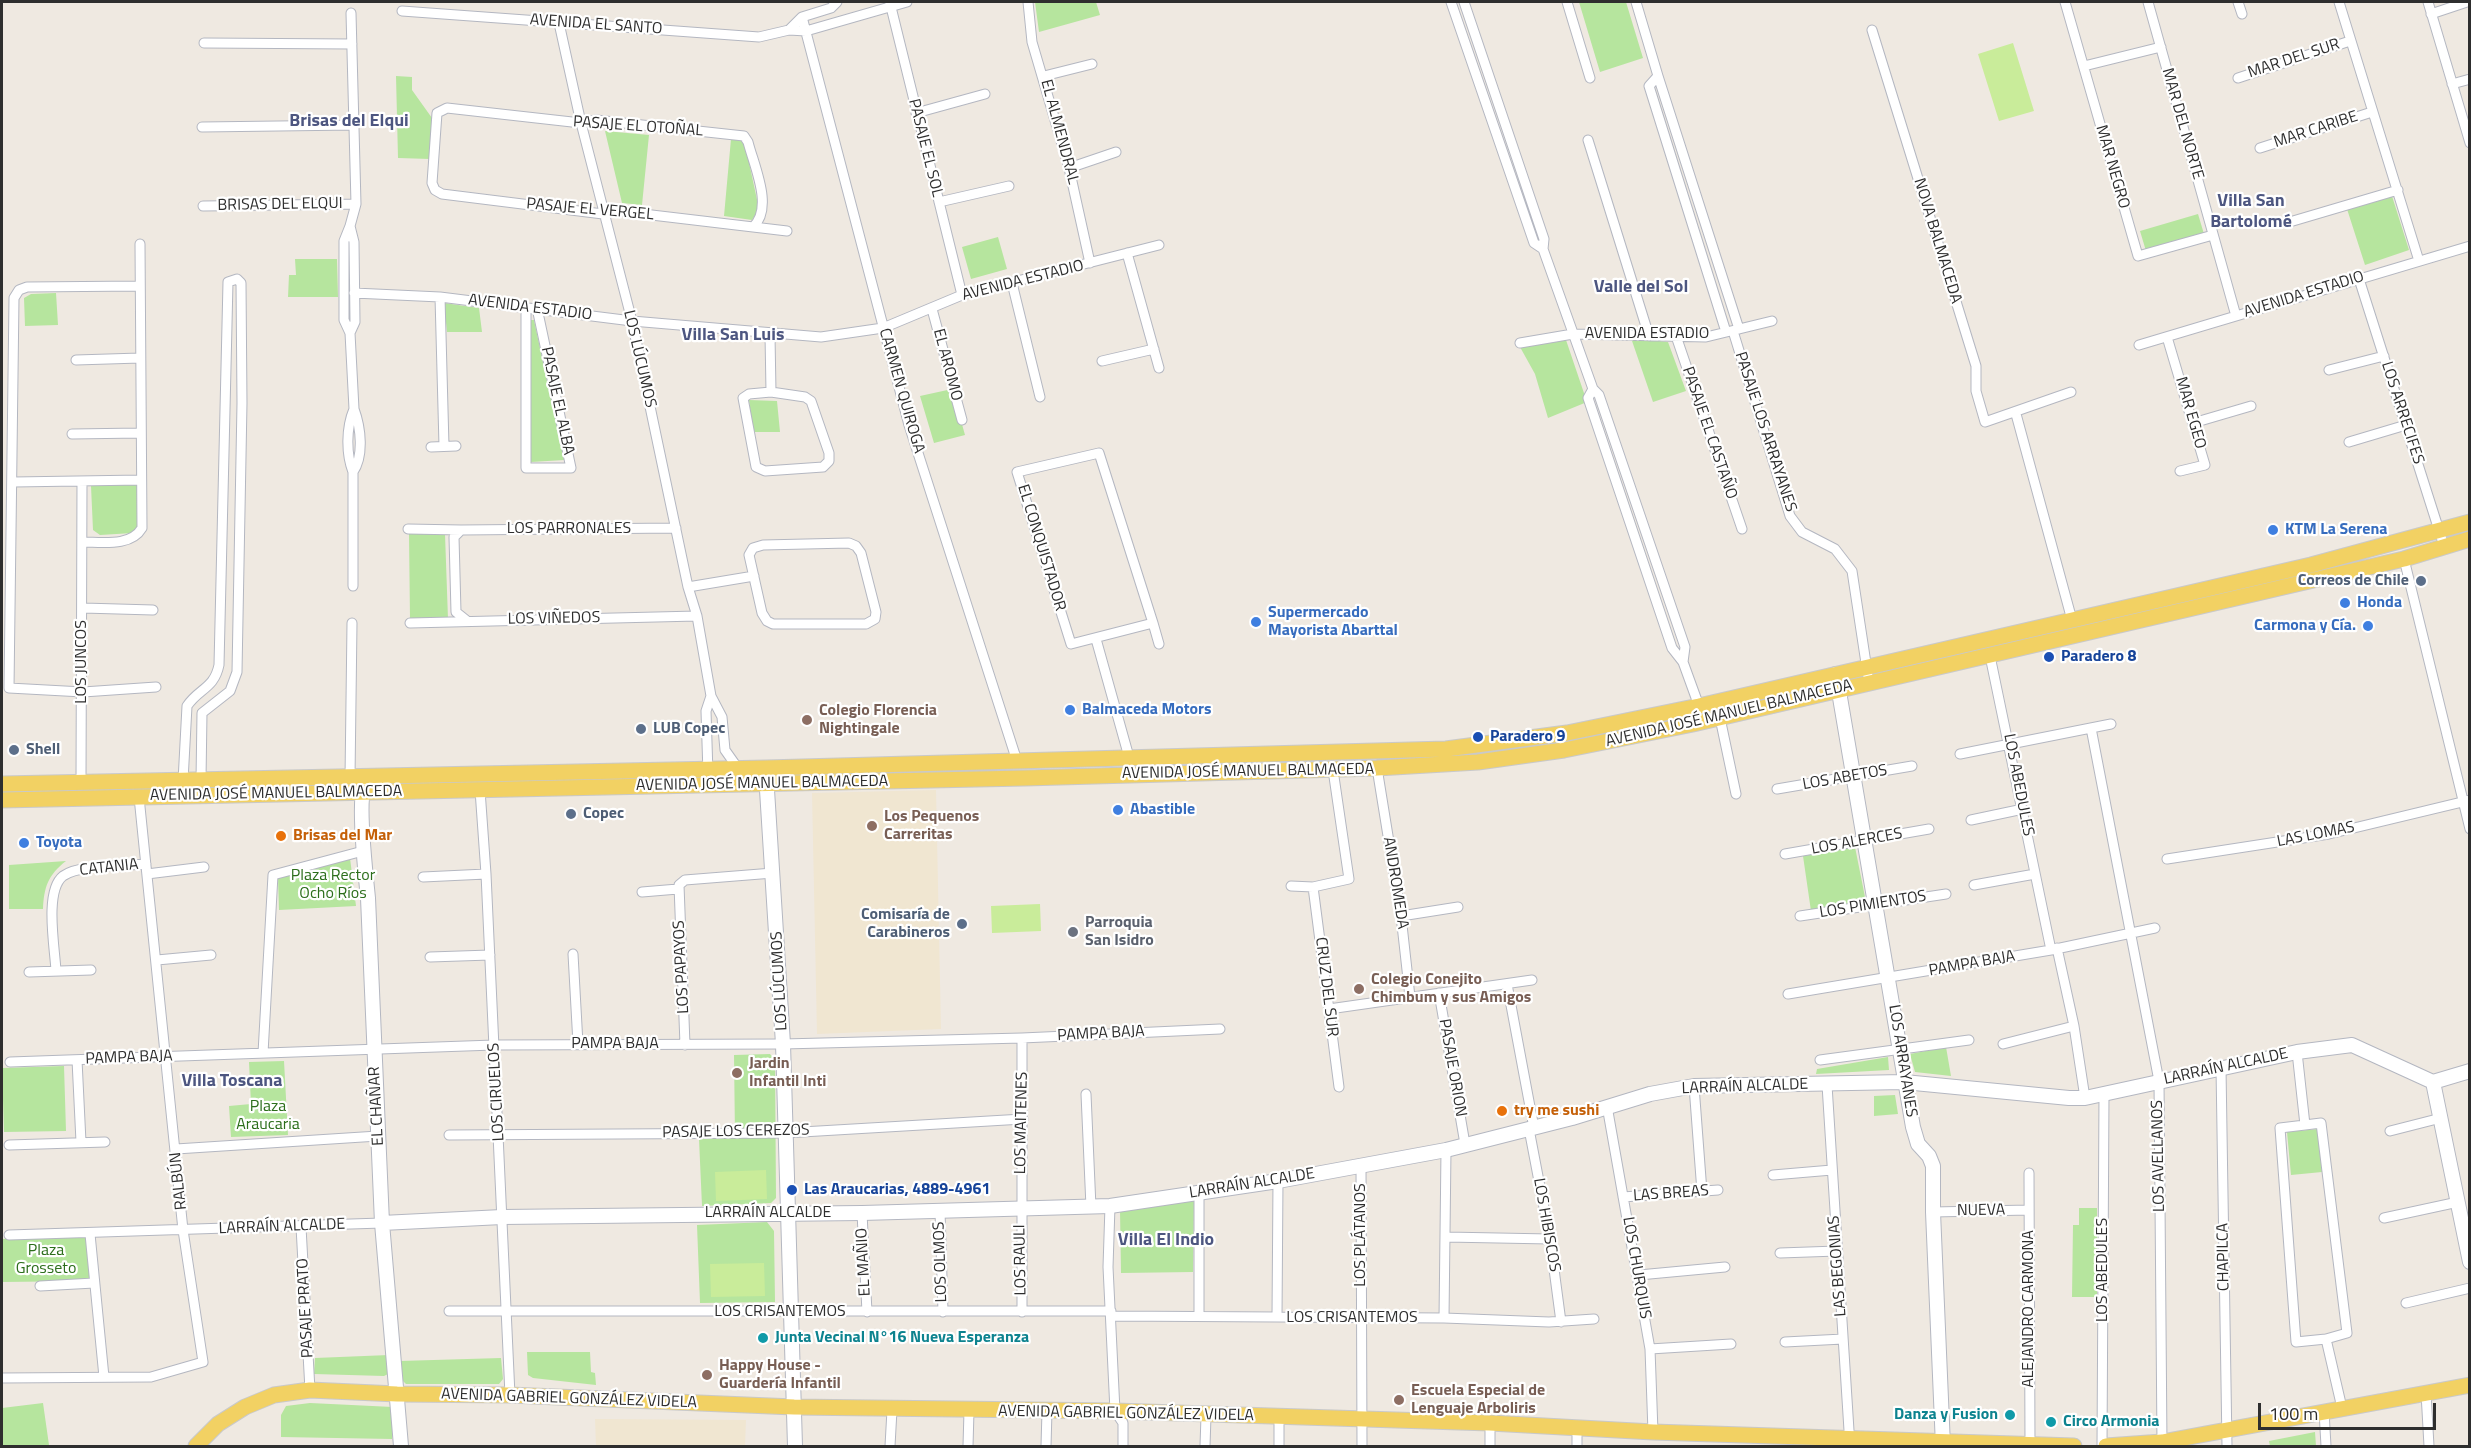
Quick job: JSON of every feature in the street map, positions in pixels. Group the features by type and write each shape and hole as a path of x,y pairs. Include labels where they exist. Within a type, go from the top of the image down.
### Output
{"main road":[{"name":"AVENIDA JOSÉ MANUEL BALMACEDA","path":"2,784 350,778 737,767 766,776 1333,770 1519,757 1720,718 2404,559 2469,522"},
{"name":"AVENIDA JOSÉ MANUEL BALMACEDA","path":"2,800 708,785 766,776 1017,761 1129,756 1446,749 1567,734 1699,706 2311,565 2441,539 2469,539"},
{"path":"2104,1446 2162,1444 2469,1384"},
{"name":"AVENIDA GABRIEL GONZÁLEZ VIDELA","path":"196,1446 218,1424 245,1407 274,1395 310,1390 397,1394 510,1395 892,1410 1115,1411 1206,1416 1490,1423 1653,1432 1725,1440 2074,1446"}],"street":[{"path":"789,30 802,17 831,8 837,2"},
{"name":"AVENIDA EL SANTO","path":"402,11 759,37 789,30 806,31 890,4 907,2"},
{"name":"EL ALMENDRAL","path":"1028,2 1032,42 1044,76 1069,168 1090,263"},
{"path":"1451,2 1534,243 1543,249"},
{"path":"1464,2 1544,239 1543,249 1593,389 1599,395 1685,647 1683,662"},
{"path":"1567,2 1590,78"},
{"name":"PASAJE LOS ARRAYANES","path":"1636,2 1790,516 1802,532 1817,542 1835,549 1852,571 1869,683"},
{"name":"MAR NEGRO","path":"2065,2 2138,256 2213,235"},
{"name":"MAR DEL NORTE","path":"2148,2 2236,316"},
{"path":"2238,2 2242,14"},
{"path":"2339,2 2419,261"},
{"path":"2428,2 2469,143"},
{"path":"2431,14 2467,2"},
{"name":"PASAJE EL SOL","path":"890,4 962,295"},
{"name":"BRISAS DEL ELQUI","path":"351,12 356,204 344,240 344,320 350,333 354,409 359,423 359,464 353,472 353,586"},
{"name":"CARMEN QUIROGA","path":"802,17 909,425 1017,761"},
{"name":"LOS LÚCUMOS","path":"559,23 603,214 632,321 688,587 697,616 711,696 722,717 725,750 737,767"},
{"name":"NOVA BALMACEDA","path":"1872,30 1976,366 1976,391 1985,422 2016,414 2071,392"},
{"name":"MAR DEL SUR","path":"2238,78 2350,41"},
{"path":"204,43 352,44"},
{"path":"2084,66 2161,47"},
{"path":"1044,76 1092,64"},
{"name":"PASAJE LOS ARRAYANES","path":"1658,76 1649,86 1684,199 1733,331"},
{"path":"1479,81 1490,78"},
{"path":"2452,84 2469,79"},
{"path":"916,113 985,94"},
{"name":"PASAJE EL OTOÑAL","path":"437,113 447,108 581,123 596,120 744,136 763,208 760,221 753,227"},
{"name":"MAR CARIBE","path":"2260,148 2372,111"},
{"name":"PASAJE EL VERGEL","path":"437,113 432,183 435,190 442,194 603,214 618,211 787,231"},
{"path":"202,127 354,125"},
{"path":"1588,140 1649,336"},
{"path":"1069,168 1116,152"},
{"path":"1507,164 1518,161"},
{"path":"939,202 1009,186"},
{"path":"2293,221 2398,190"},
{"path":"1684,199 1696,197"},
{"name":"BRISAS DEL ELQUI","path":"203,206 356,204"},
{"name":"BRISAS DEL ELQUI","path":"350,226 354,242 355,322 350,333"},
{"path":"82,542 121,542 138,535 142,528 140,244"},
{"name":"AVENIDA ESTADIO","path":"354,293 440,297 632,321 770,335 821,337 883,328 962,295 1159,245"},
{"name":"AVENIDA ESTADIO","path":"2139,345 2469,246"},
{"path":"1127,253 1159,368"},
{"path":"183,780 184,716 193,697 216,678 219,665 228,282 237,279 241,283 242,403 238,623 234,683 230,691 202,713 201,780"},
{"name":"LOS ARRECIFES","path":"2360,279 2441,539"},
{"path":"1012,283 1040,397"},
{"path":"140,286 27,287 19,290 14,298 14,482 9,688 82,692 156,687"},
{"path":"440,297 444,446"},
{"name":"PASAJE EL ALBA","path":"526,307 526,468 571,468 537,308"},
{"name":"EL AROMO","path":"932,309 962,420"},
{"name":"AVENIDA ESTADIO","path":"1520,343 1573,334 1706,337 1772,321"},
{"path":"770,335 771,392"},
{"name":"PASAJE EL CASTAÑO","path":"1676,336 1742,529"},
{"name":"MAR EGEO","path":"2167,337 2205,465 2180,471"},
{"path":"1102,361 1154,349"},
{"path":"2329,370 2384,356"},
{"path":"76,360 140,358"},
{"path":"1593,389 1588,398 1613,478 1672,648 1683,662 1699,706"},
{"path":"771,392 805,397 812,401 829,453 829,461 823,467 765,471 756,467 743,398 749,394 771,392"},
{"path":"225,402 242,403"},
{"path":"2193,423 2251,406"},
{"path":"2016,414 2072,620"},
{"path":"2349,442 2406,425"},
{"path":"72,434 140,433"},
{"path":"431,447 456,446"},
{"name":"EL CONQUISTADOR","path":"1153,623 1071,644 1017,472 1099,453 1153,623 1159,644"},
{"path":"1613,478 1625,475"},
{"path":"14,482 141,480"},
{"name":"LOS JUNCOS","path":"81,783 82,481"},
{"path":"223,506 240,507"},
{"name":"LOS PARRONALES","path":"408,529 676,528"},
{"path":"461,530 454,537 456,612 466,620"},
{"path":"763,545 856,546 861,553 876,612 875,619 866,624 773,624 767,621 762,614 754,576 749,555 753,548 763,545"},
{"path":"1642,560 1653,555"},
{"path":"2404,559 2466,800 2469,829"},
{"path":"688,587 754,576"},
{"path":"82,608 153,610"},
{"name":"LOS VIÑEDOS","path":"410,623 697,616"},
{"path":"220,621 238,623"},
{"path":"350,778 352,623"},
{"path":"1096,639 1129,756"},
{"name":"LOS ABEDULES","path":"1990,656 2035,874 2074,1026 2085,1098"},
{"name":"LOS ARRAYANES","path":"1836,674 1877,904 1904,1082 1918,1144 1929,1156 1933,1166 1943,1444"},
{"name":"LOS LÚCUMOS","path":"708,785 706,711 711,696"},
{"path":"1720,718 1736,794"},
{"path":"1960,754 2009,742 2111,724"},
{"name":"LOS AVELLANOS","path":"2091,728 2159,1081 2162,1444"},
{"name":"LOS ABETOS","path":"1777,789 1912,766"},
{"name":"ANDROMEDA","path":"1377,768 1401,916 1410,997"},
{"path":"1291,886 1313,887 1348,879 1333,770"},
{"path":"362,791 368,782 382,776"},
{"name":"LOS LÚCUMOS","path":"766,776 783,1044 795,1446"},
{"name":"LOS CIRUELOS","path":"480,790 486,874 510,1395"},
{"name":"EL CHAÑAR","path":"362,791 382,1223 401,1446"},
{"name":"RALBÚN","path":"2,1378 151,1377 203,1362 183,1230 139,797"},
{"name":"LAS LOMAS","path":"2168,859 2330,834 2466,800"},
{"path":"1971,820 2023,809"},
{"name":"LOS ALERCES","path":"1785,854 1929,829"},
{"path":"263,1053 273,875 363,851"},
{"name":"CATANIA","path":"56,971 52,898 58,881 63,876 78,870 146,864"},
{"path":"147,874 204,867"},
{"path":"642,892 678,889 681,881 685,880 773,873"},
{"path":"423,877 486,874"},
{"path":"1974,885 2035,874"},
{"name":"CRUZ DEL SUR","path":"1313,887 1339,1088"},
{"name":"LOS PAPAYOS","path":"678,889 686,1045"},
{"name":"LOS PIMIENTOS","path":"1800,916 1946,894"},
{"path":"1401,916 1458,907"},
{"name":"PAMPA BAJA","path":"1788,994 2054,949 2155,928"},
{"path":"157,960 212,954"},
{"path":"573,954 578,1044"},
{"path":"430,957 490,955"},
{"path":"29,972 92,970"},
{"path":"1329,1008 1532,980"},
{"name":"LOS HIBISCOS","path":"1507,984 1562,1322"},
{"name":"PASAJE ORION","path":"1439,993 1466,1144"},
{"path":"2002,1044 2074,1026"},
{"name":"PAMPA BAJA","path":"10,1062 494,1045 783,1044 1022,1038 1220,1029"},
{"name":"LOS MAITENES","path":"1020,1209 1023,1119 1022,1038"},
{"path":"1820,1060 1969,1040"},
{"name":"LARRAÍN ALCALDE","path":"9,1235 301,1227 502,1217 787,1212 862,1213 1110,1206 1278,1180 1446,1150 1532,1129 1607,1106 1694,1086 1904,1082 2085,1098 2297,1052 2352,1045 2433,1082"},
{"path":"2297,1052 2305,1125"},
{"path":"77,1060 81,1142"},
{"name":"CHAPILCA","path":"2221,1068 2227,1446"},
{"path":"2469,1071 2433,1082 2469,1262"},
{"name":"LAS BEGONIAS","path":"1827,1084 1850,1443"},
{"path":"1694,1086 1702,1191"},
{"path":"1086,1094 1091,1207"},
{"name":"LOS ABEDULES","path":"2104,1094 2104,1446"},
{"name":"LOS CHURQUIS","path":"1607,1106 1639,1275 1650,1349 1653,1432"},
{"path":"2390,1131 2441,1118"},
{"name":"PASAJE LOS CEREZOS","path":"449,1135 785,1133 1023,1119"},
{"path":"2321,1123 2347,1333 2326,1339 2296,1342 2280,1128 2305,1125 2321,1123"},
{"path":"176,1149 378,1136"},
{"path":"9,1145 105,1142"},
{"path":"1444,1318 1446,1150"},
{"name":"LOS PLÁTANOS","path":"1361,1166 1362,1446"},
{"path":"1773,1175 1832,1170"},
{"name":"ALEJANDRO CARMONA","path":"2029,1173 2030,1446"},
{"path":"1277,1317 1278,1180"},
{"name":"LAS BREAS","path":"1623,1197 1718,1190"},
{"path":"1199,1192 1199,1315"},
{"path":"2384,1218 2458,1202"},
{"path":"1110,1206 1115,1411 1123,1423 1123,1446"},
{"name":"LOS RAULI","path":"1020,1209 1022,1312"},
{"name":"NUEVA","path":"1933,1212 2029,1210"},
{"name":"LOS OLMOS","path":"940,1211 943,1312"},
{"name":"EL MAÑIO","path":"862,1213 867,1312"},
{"name":"PASAJE PRATO","path":"301,1227 310,1390"},
{"path":"90,1234 104,1377"},
{"path":"1446,1236 1550,1239"},
{"path":"1780,1253 1837,1251"},
{"path":"1639,1275 1725,1267"},
{"path":"40,1286 94,1283"},
{"path":"2406,1303 2469,1288"},
{"name":"LOS CRISANTEMOS","path":"449,1311 1022,1312 1444,1318 1562,1322 1594,1319"},
{"path":"1785,1342 1843,1338"},
{"path":"2326,1339 2342,1408"},
{"path":"1650,1349 1731,1344"},
{"path":"2426,1393 2429,1446"},
{"path":"890,1446 892,1410"},
{"path":"968,1446 969,1411"},
{"path":"1046,1446 1047,1411"},
{"path":"2324,1412 2326,1446"},
{"path":"1204,1446 1206,1416"},
{"path":"1279,1417 1279,1446"},
{"path":"1490,1423 1490,1446"},
{"path":"1577,1427 1577,1446"}],"shaded area":[{"path":"936,790 941,1029 817,1034 812,793"},
{"path":"595,1419 746,1420 745,1446 596,1446"}],"green space":[{"path":"1035,2 1096,2 1100,15 1039,32"},
{"path":"1579,2 1626,2 1643,58 1600,72"},
{"path":"2013,43 2034,111 1999,121 1978,54"},
{"path":"396,76 412,77 412,90 432,118 430,159 398,158"},
{"path":"605,131 649,135 642,205 622,203"},
{"path":"731,139 741,140 745,144 759,209 752,220 724,216"},
{"path":"2392,196 2409,250 2365,265 2347,209"},
{"path":"2198,214 2204,234 2146,251 2140,231"},
{"path":"998,237 1007,269 971,279 962,247"},
{"path":"295,259 337,259 338,297 288,297 289,275 296,275"},
{"path":"56,293 58,325 25,326 24,298 31,294"},
{"path":"444,303 479,308 482,332 447,332"},
{"path":"529,320 534,320 564,460 531,462"},
{"path":"1631,338 1668,342 1686,391 1653,402"},
{"path":"1566,340 1587,402 1548,418 1535,374 1520,347"},
{"path":"952,389 965,435 934,443 920,396"},
{"path":"749,400 777,401 780,432 753,432"},
{"path":"99,482 133,483 138,487 138,527 133,533 100,535 93,530 91,486"},
{"path":"409,534 445,534 448,619 410,619"},
{"path":"1855,847 1866,902 1811,911 1803,856"},
{"name":"Plaza Rector Ocho Ríos","path":"350,858 356,906 279,910 278,878"},
{"path":"66,861 55,871 48,882 43,909 9,909 9,865"},
{"path":"1040,904 1041,931 992,933 991,906"},
{"path":"1946,1047 1951,1076 1915,1072 1910,1054"},
{"path":"770,1054 775,1060 776,1198 771,1203 702,1206 699,1139 735,1137 734,1055"},
{"path":"1888,1057 1889,1070 1816,1074 1817,1069"},
{"name":"Plaza Araucaria","path":"284,1061 288,1135 231,1137 229,1106 251,1104 249,1062"},
{"path":"64,1066 66,1131 4,1132 2,1068"},
{"path":"1895,1095 1898,1114 1874,1116 1874,1096"},
{"path":"2318,1129 2322,1172 2291,1175 2287,1132"},
{"path":"766,1170 767,1199 716,1201 715,1172"},
{"path":"1194,1199 1193,1272 1121,1273 1120,1210"},
{"path":"2079,1208 2097,1208 2097,1297 2072,1297 2073,1225 2079,1225"},
{"path":"767,1222 774,1231 775,1302 700,1303 697,1225"},
{"name":"Plaza Grosseto","path":"88,1237 91,1281 2,1282 2,1239"},
{"path":"764,1263 765,1296 711,1297 710,1264"},
{"path":"527,1352 590,1352 591,1372 595,1373 596,1385 533,1378 528,1375"},
{"path":"389,1355 388,1374 384,1376 314,1374 315,1358"},
{"path":"501,1358 503,1379 499,1384 406,1384 400,1378 400,1361"},
{"path":"43,1403 49,1445 2,1446 2,1408"},
{"path":"310,1403 393,1407 392,1439 281,1437 281,1415 286,1406"},
{"path":"2315,1432 2316,1446 2270,1446 2269,1441"}],"place":[{"name":"KTM La Serena","path":"2273,530"},
{"name":"Correos de Chile","path":"2421,581"},
{"name":"Honda","path":"2345,603"},
{"name":"Supermercado Mayorista Abarttal","path":"1256,622"},
{"name":"Carmona y Cía.","path":"2368,626"},
{"name":"Paradero 8","path":"2049,657"},
{"name":"Balmaceda Motors","path":"1070,710"},
{"name":"Colegio Florencia Nightingale","path":"807,720"},
{"name":"LUB Copec","path":"641,729"},
{"name":"Paradero 9","path":"1478,737"},
{"name":"Shell","path":"14,750"},
{"name":"Abastible","path":"1118,810"},
{"name":"Copec","path":"571,814"},
{"name":"Los Pequenos Carreritas","path":"872,826"},
{"name":"Brisas del Mar","path":"281,836"},
{"name":"Toyota","path":"24,843"},
{"name":"Comisaría de Carabineros","path":"962,924"},
{"name":"Parroquia San Isidro","path":"1073,932"},
{"name":"Colegio Conejito Chimbum y sus Amigos","path":"1359,989"},
{"name":"Jardin Infantil Inti","path":"737,1073"},
{"name":"try me sushi","path":"1502,1111"},
{"name":"Las Araucarias, 4889-4961","path":"792,1190"},
{"name":"Junta Vecinal N°16 Nueva Esperanza","path":"763,1338"},
{"name":"Happy House - Guardería Infantil","path":"707,1375"},
{"name":"Escuela Especial de Lenguaje Arboliris","path":"1399,1400"},
{"name":"Danza y Fusion","path":"2010,1415"},
{"name":"Circo Armonia","path":"2051,1422"}],"district":[{"name":"Brisas del Elqui","path":"349,122"},
{"name":"Villa San Bartolomé","path":"2251,212"},
{"name":"Valle del Sol","path":"1641,288"},
{"name":"Villa San Luis","path":"733,336"},
{"name":"Villa Toscana","path":"232,1082"},
{"name":"Villa El Indio","path":"1166,1241"}]}
